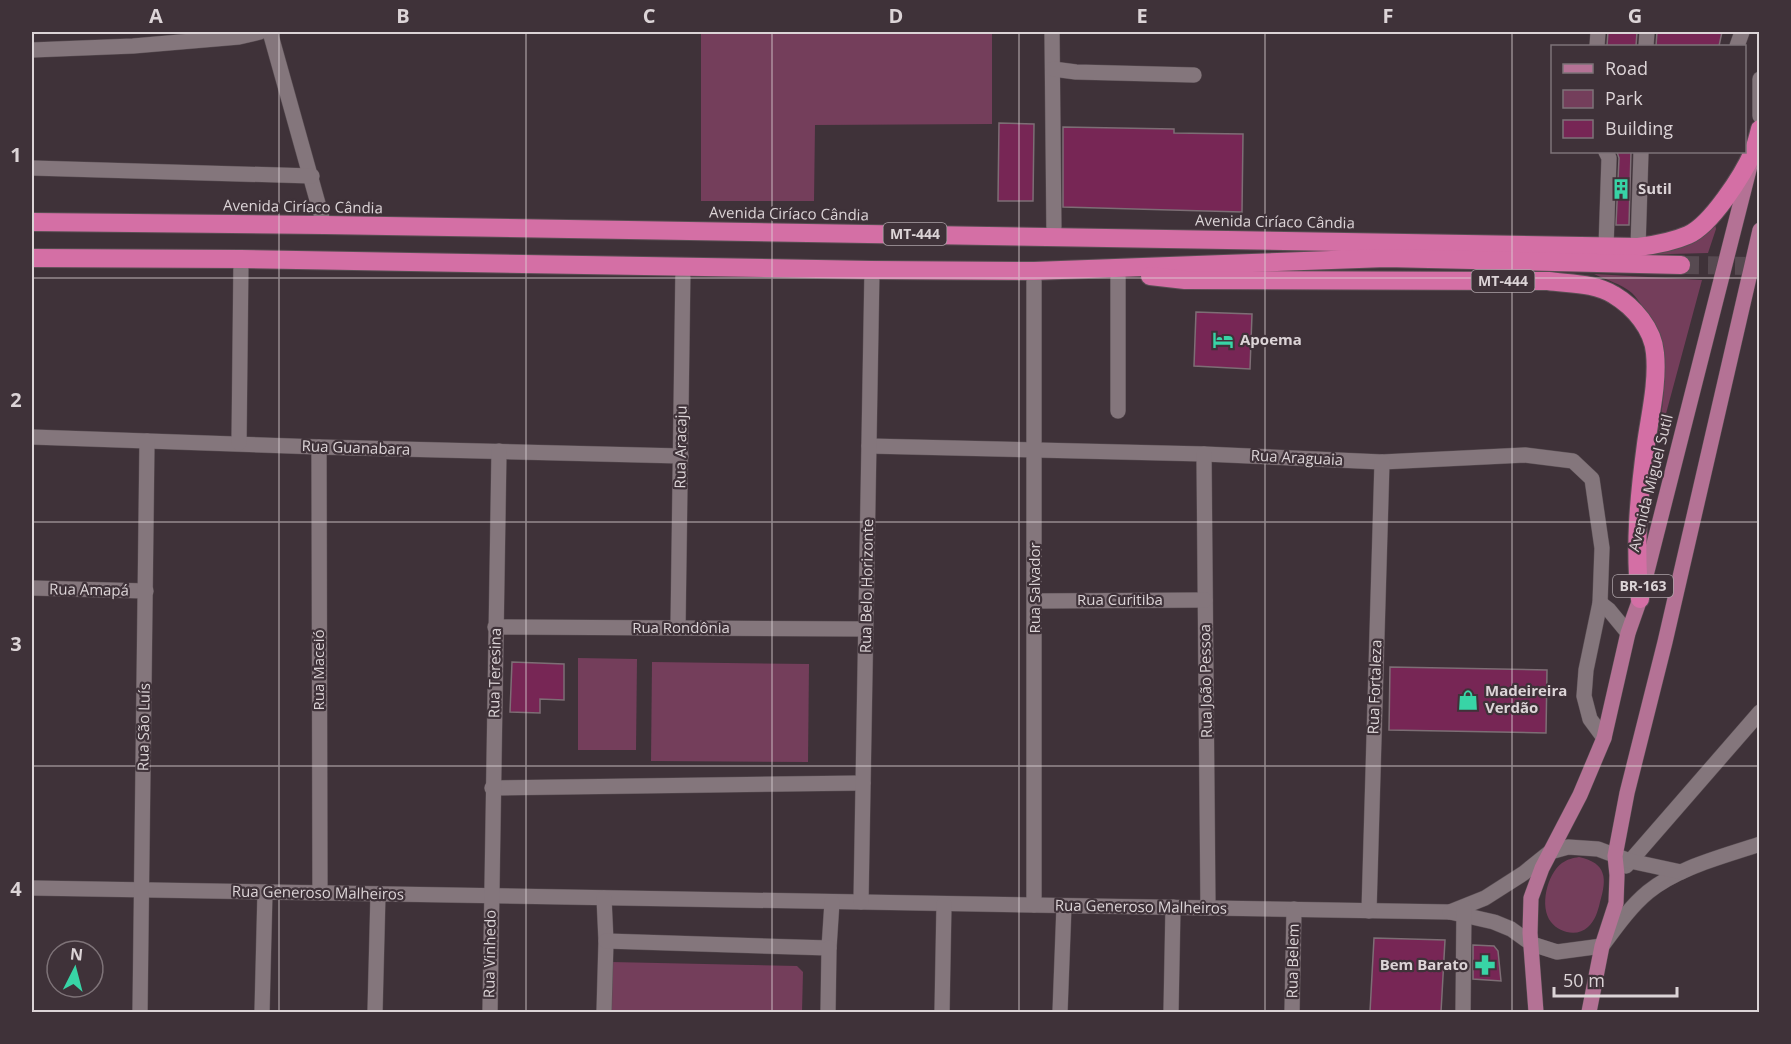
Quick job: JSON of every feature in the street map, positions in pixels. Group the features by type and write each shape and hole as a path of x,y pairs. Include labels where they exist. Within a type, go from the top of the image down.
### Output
{"highway":[{"name":"Avenida Miguel Sutil","path":"1754,151 1760,129"},
{"name":"Avenida Ciríaco Cândia","path":"32,222 1638,246 1662,244 1689,235 1704,225 1717,211 1754,151"},
{"name":"MT-444","path":"32,258 241,259 872,270 1034,271 1071,269 1185,280 1548,281 1597,286 1614,295 1640,318 1655,353 1653,396 1641,481 1637,530 1636,567 1640,599"},
{"path":"1071,269 1386,258 1681,265"}],"main road":[{"name":"Avenida Miguel Sutil","path":"1536,1012 1531,898 1536,881 1580,795 1604,738 1628,633 1640,599 1754,151"},
{"name":"BR-163","path":"1589,1012 1602,946 1616,903 1617,875 1623,858 1627,793 1665,642 1760,230"}],"street":[{"path":"32,50 133,46 239,37 260,32"},
{"path":"270,32 324,225"},
{"path":"1052,32 1054,236"},
{"path":"1053,69 1076,72 1194,75"},
{"path":"1760,79 1760,116"},
{"path":"1606,153 1609,158 1606,247"},
{"path":"1638,246 1641,153"},
{"path":"32,168 312,176"},
{"path":"239,443 241,259"},
{"name":"Rua Aracaju","path":"678,628 683,266"},
{"name":"Rua Belo Horizonte","path":"861,902 872,270"},
{"name":"Rua Salvador","path":"1034,271 1034,905"},
{"path":"1118,274 1118,411"},
{"name":"Rua Guanabara","path":"32,437 681,456"},
{"name":"Rua São Luís","path":"140,1012 147,441"},
{"name":"Rua Araguaia","path":"869,446 1204,454 1382,462 1525,455 1573,461 1592,479 1602,548 1600,603 1586,670 1584,696 1590,719 1604,738"},
{"name":"Rua Maceió","path":"319,447 320,893"},
{"name":"Rua Teresina","path":"491,896 499,451"},
{"name":"Rua João Pessoa","path":"1204,454 1208,908"},
{"name":"Rua Fortaleza","path":"1369,911 1382,462"},
{"name":"Rua Amapá","path":"32,588 146,591"},
{"name":"Rua Curitiba","path":"1035,601 1205,600"},
{"path":"1600,603 1628,633"},
{"name":"Rua Rondônia","path":"495,627 866,629"},
{"path":"1623,858 1760,712"},
{"path":"492,788 863,783"},
{"path":"1460,911 1511,929 1532,944 1557,952 1602,946 1639,901 1658,885 1681,872 1760,844"},
{"path":"1460,911 1505,885 1550,852 1568,847 1598,849 1623,858 1681,872"},
{"name":"Rua Generoso Malheiros","path":"32,888 1460,911"},
{"path":"262,1012 265,892"},
{"path":"375,1012 378,894"},
{"name":"Rua Vinhedo","path":"490,1012 491,896"},
{"path":"604,898 606,941 604,1012"},
{"path":"828,1012 832,902"},
{"path":"942,1012 944,904"},
{"path":"1060,1012 1064,906"},
{"path":"1171,1012 1173,907"},
{"name":"Rua Belem","path":"1292,1012 1294,909"},
{"path":"1460,911 1463,1012"},
{"path":"606,941 829,948"}],"green space":[{"path":"701,32 992,32 992,124 815,125 814,201 701,201"},
{"path":"1715,224 1716,229 1708,253 1634,255"},
{"path":"1594,274 1702,280 1657,447 1664,393 1660,340 1653,323 1632,293"},
{"path":"578,658 637,659 636,750 578,750"},
{"path":"652,662 809,664 808,762 651,761"},
{"path":"1579,857 1595,863 1600,868 1603,873 1604,886 1593,922 1584,930 1574,933 1554,926 1547,916 1545,900 1552,875 1557,868 1566,861"},
{"path":"611,962 797,966 803,972 802,1012 606,1012"}],"building":[{"path":"1608,32 1637,32 1636,45 1607,45"},
{"path":"1657,32 1722,32 1719,45 1656,45"},
{"path":"999,123 1034,124 1033,201 998,201"},
{"path":"1063,127 1174,129 1174,133 1243,134 1242,212 1063,207"},
{"path":"1617,153 1631,153 1629,225 1616,225"},
{"name":"Apoema","path":"1196,312 1252,314 1250,369 1194,366"},
{"path":"512,662 564,664 564,700 540,699 540,713 510,712"},
{"name":"Madeireira Verdão","path":"1390,667 1547,670 1546,733 1389,730"},
{"path":"1374,938 1445,940 1441,1012 1370,1012"},
{"name":"Bem Barato","path":"1473,945 1494,946 1498,951 1501,981 1473,979"}],"tunnel":[{"path":"1681,265 1760,266"}],"place":[{"name":"Sutil","path":"1621,189"},
{"name":"Apoema","path":"1223,340"},
{"name":"Madeireira Verdão","path":"1468,700"},
{"name":"Bem Barato","path":"1485,965"}]}
